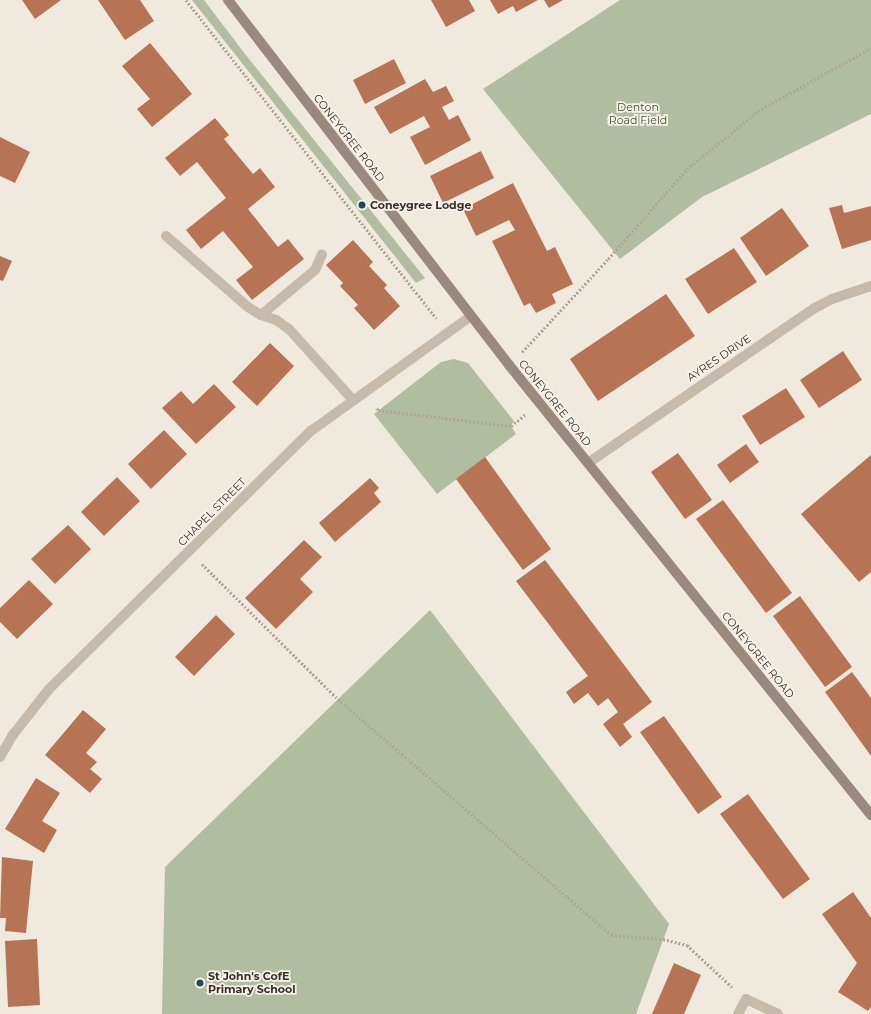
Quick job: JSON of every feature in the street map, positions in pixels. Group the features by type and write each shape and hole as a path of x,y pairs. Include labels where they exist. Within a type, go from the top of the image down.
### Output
{"street":[{"name":"CONEYGREE ROAD","path":"228,0 509,365 871,815"},
{"path":"166,236 242,302 261,315 276,320 289,329 353,400"},
{"path":"261,315 315,270 322,254"},
{"name":"AYRES DRIVE","path":"588,463 813,309 832,299 871,286"},
{"name":"CHAPEL STREET","path":"0,757 12,736 49,689 311,431 471,316"},
{"path":"738,1014 746,999 778,1014"}],"path":[{"path":"186,0 448,332"},
{"path":"509,365 608,259 686,169 758,112 871,48"},
{"path":"378,410 511,426 540,402"},
{"path":"189,551 338,699 611,935 663,939 686,945 746,999"}],"green space":[{"path":"192,0 204,0 245,54 425,278 416,283"},
{"name":"Denton Road Field","path":"620,0 871,0 871,114 702,197 620,259 483,89"},
{"path":"454,359 468,363 514,421 511,426 516,434 437,494 374,414 441,362"},
{"path":"430,610 669,924 636,1014 162,1014 165,867"}],"building":[{"path":"22,0 61,0 35,19"},
{"path":"98,0 140,0 154,21 125,40"},
{"path":"431,0 469,0 475,11 446,27"},
{"path":"490,0 538,0 516,12 513,6 498,14"},
{"path":"544,0 563,0 549,8"},
{"path":"150,43 192,94 152,127 137,109 150,99 122,66"},
{"path":"394,59 406,83 365,104 353,80"},
{"path":"425,79 433,92 446,86 454,101 442,107 449,120 458,115 471,140 425,165 410,137 430,127 424,116 390,134 374,107"},
{"path":"215,118 229,135 224,139 253,174 260,168 275,187 248,209 278,247 288,239 304,259 252,300 236,280 253,267 223,231 201,249 186,230 226,198 197,162 180,176 165,158"},
{"path":"0,137 30,152 15,183 0,176"},
{"path":"481,151 494,178 443,203 430,176"},
{"path":"513,183 547,251 555,247 573,284 552,294 556,303 536,313 530,303 524,306 492,241 515,230 509,220 476,236 463,209"},
{"path":"842,205 844,213 871,206 871,240 842,249 829,208"},
{"path":"782,208 809,246 766,276 740,238"},
{"path":"353,240 373,262 369,266 387,285 384,288 400,306 374,330 354,308 358,305 340,286 343,283 326,265"},
{"path":"734,248 757,282 708,314 685,279"},
{"path":"0,256 12,261 3,281 0,280"},
{"path":"666,294 695,336 598,401 570,359"},
{"path":"270,343 294,366 257,406 232,382"},
{"path":"843,351 862,380 819,408 800,380"},
{"path":"214,384 236,407 196,444 162,408 181,391 193,404"},
{"path":"786,388 805,417 760,445 742,416"},
{"path":"164,430 187,454 151,489 128,464"},
{"path":"746,444 759,462 730,483 717,465"},
{"path":"678,453 712,500 685,519 651,472"},
{"path":"871,455 871,572 859,582 801,514"},
{"path":"485,457 551,549 523,570 456,479"},
{"path":"117,477 140,501 104,536 81,512"},
{"path":"370,478 379,488 374,493 381,502 335,542 319,523"},
{"path":"723,500 792,593 766,613 696,519"},
{"path":"68,525 91,549 55,584 31,559"},
{"path":"304,540 322,557 300,579 313,592 276,629 245,598"},
{"path":"545,560 652,702 623,724 632,737 620,747 603,724 618,712 608,698 598,706 588,693 574,704 566,692 588,676 516,581"},
{"path":"29,580 53,604 17,639 0,622 0,608"},
{"path":"800,596 852,667 825,687 773,616"},
{"path":"216,615 235,634 194,676 175,657"},
{"path":"852,672 871,698 871,756 825,692"},
{"path":"83,710 106,729 86,753 97,762 90,769 102,779 90,793 45,755"},
{"path":"664,716 722,797 698,814 640,732"},
{"path":"36,778 60,793 42,821 57,830 44,853 5,829"},
{"path":"748,794 810,879 783,899 720,814"},
{"path":"2,857 33,861 26,933 5,931 6,918 0,918"},
{"path":"853,892 871,918 871,1007 868,1011 838,992 857,963 822,914"},
{"path":"37,939 40,1005 8,1007 5,941"},
{"path":"674,963 701,975 684,1014 652,1014"}],"place":[{"name":"Coneygree Lodge","path":"362,205"},
{"name":"St John's CofE Primary School","path":"200,983"}]}
